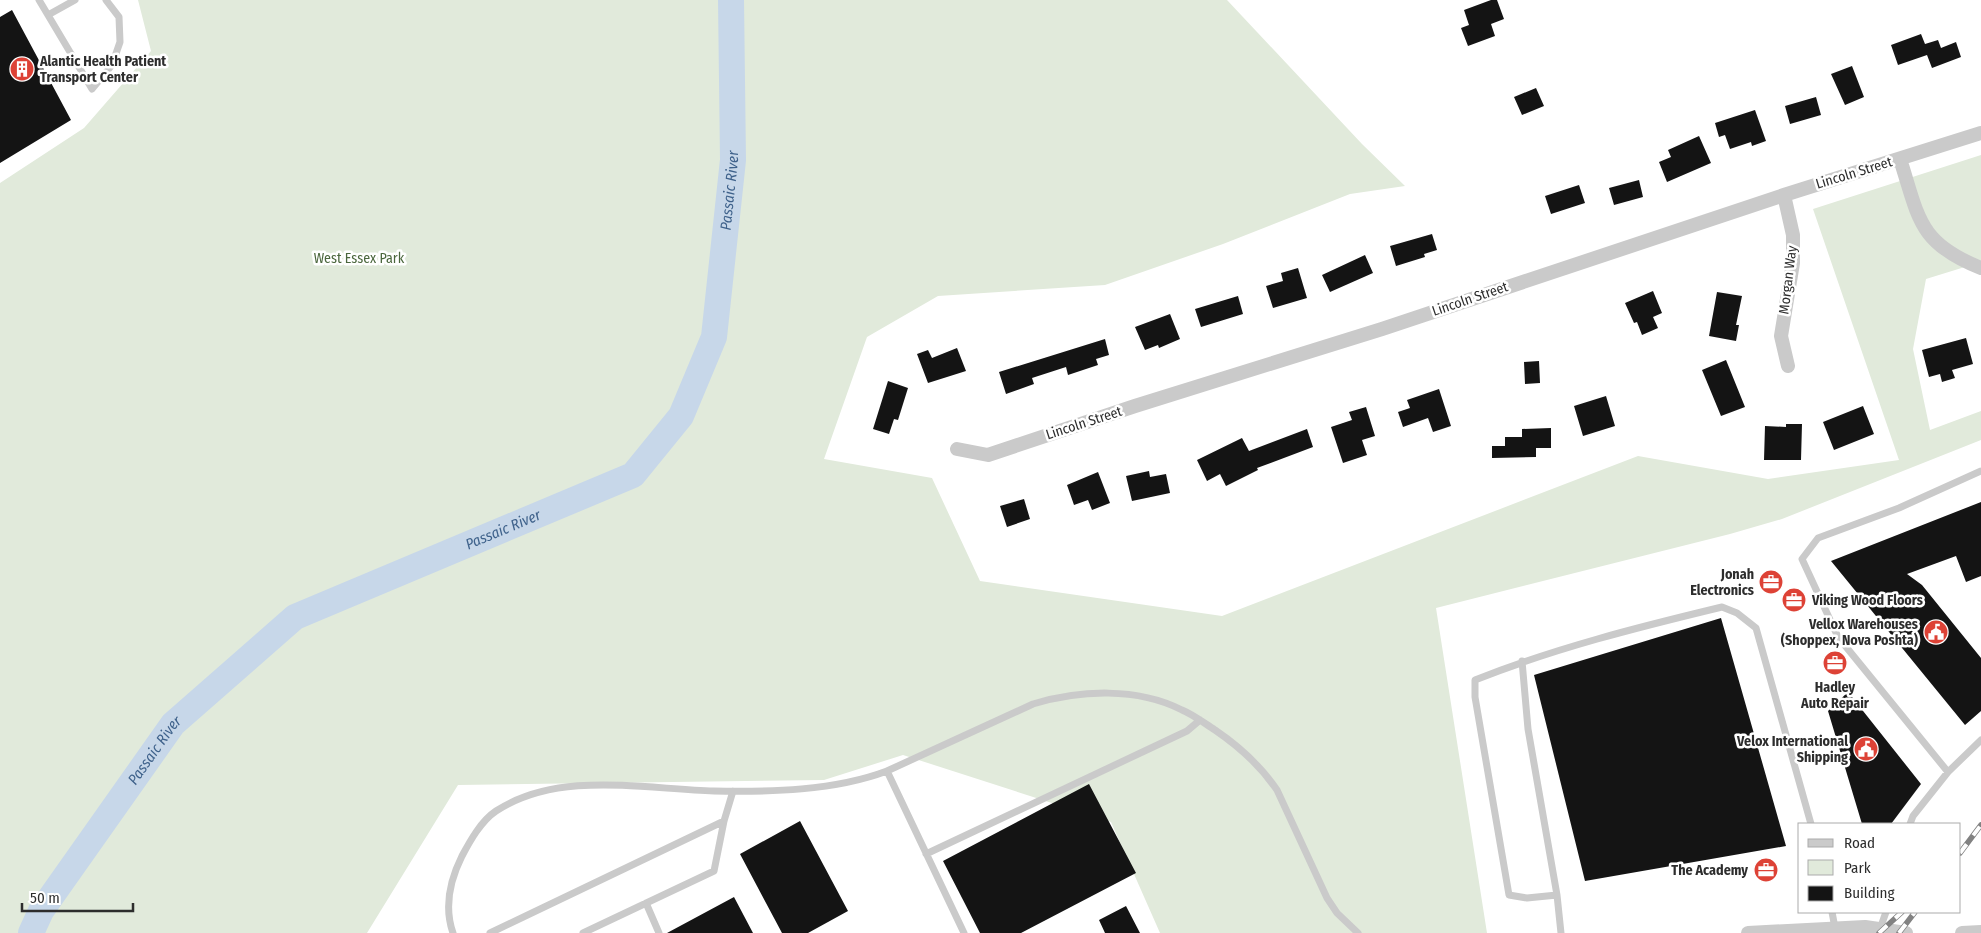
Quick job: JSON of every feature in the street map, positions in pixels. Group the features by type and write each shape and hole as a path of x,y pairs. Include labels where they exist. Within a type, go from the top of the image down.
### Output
{"street":[{"name":"Lincoln Street","path":"957,449 988,455 1135,406 1382,329 1784,195 1981,133"},
{"path":"1900,159 1921,224 1934,242 1958,259 1981,268"},
{"name":"Morgan Way","path":"1784,195 1793,235 1793,263 1781,336 1788,366"},
{"path":"1748,933 1840,929 1865,926 1906,933"},
{"path":"1962,933 1981,932"}],"lane":[{"path":"39,0 92,89 112,65 120,42 119,17 106,0"},
{"path":"48,15 75,0"},
{"path":"1948,772 1838,637 1802,559 1818,538 1899,508 1981,471"},
{"path":"1557,895 1527,898 1509,895 1475,697 1475,680 1522,662 1623,631 1722,607 1737,613 1756,628 1811,823"},
{"path":"1522,662 1528,729 1557,895 1561,933"},
{"path":"453,933 448,909 453,880 458,863 469,843 481,826 495,812 544,790 567,785 589,785 769,791 838,784 871,777 887,771 1033,704 1050,699 1090,694 1121,694 1164,703 1182,709 1239,746 1267,775 1288,812 1327,898 1337,913 1358,933"},
{"path":"926,854 1187,731 1200,720"},
{"path":"1910,823 1948,772 1981,740"},
{"path":"887,771 964,933"},
{"path":"583,933 714,871 724,821 733,791"},
{"path":"490,933 724,821"},
{"path":"646,903 660,933"},
{"path":"1832,913 1840,929"},
{"path":"1880,929 1886,913"}],"green space":[{"name":"West Essex Park","path":"138,0 1227,0 1362,144 1405,186 1350,194 1223,244 1105,285 938,296 867,337 824,459 932,478 980,581 1222,616 1638,456 1768,479 1899,460 1813,209 1981,155 1981,262 1926,279 1913,349 1930,430 1981,411 1981,440 1782,519 1730,534 1436,608 1487,933 1160,933 1111,822 903,755 824,780 458,785 367,933 0,933 0,183 84,128 151,51"}],"building":[{"path":"1491,0 1497,0 1504,19 1491,24 1495,36 1468,46 1461,28 1469,25 1464,10"},
{"name":"Alantic Health Patient Transport Center","path":"12,10 71,120 0,163 0,17"},
{"path":"1921,34 1925,44 1938,40 1941,48 1956,42 1961,57 1932,68 1927,55 1898,65 1891,45"},
{"path":"1852,66 1864,97 1845,105 1831,74"},
{"path":"1536,88 1544,106 1522,115 1514,97"},
{"path":"1816,97 1821,115 1790,124 1785,106"},
{"path":"1755,110 1766,141 1752,146 1751,142 1730,149 1725,135 1719,137 1715,123"},
{"path":"1699,136 1711,163 1667,182 1659,162 1671,157 1668,150"},
{"path":"1639,180 1643,197 1614,205 1609,188"},
{"path":"1579,185 1585,203 1551,214 1545,196"},
{"path":"1432,234 1437,250 1424,254 1425,257 1396,266 1390,246"},
{"path":"1365,255 1373,273 1330,292 1322,275"},
{"path":"1298,268 1307,298 1273,308 1266,286 1283,281 1281,273"},
{"path":"1653,291 1662,313 1653,317 1658,328 1642,335 1637,322 1634,323 1625,303"},
{"path":"1717,292 1742,296 1736,325 1739,325 1736,341 1709,336"},
{"path":"1238,296 1243,314 1201,327 1195,309"},
{"path":"1170,314 1180,339 1159,348 1158,345 1145,350 1135,327"},
{"path":"1966,338 1973,364 1952,370 1955,378 1942,382 1940,374 1929,377 1922,350"},
{"path":"1105,339 1109,355 1096,359 1098,365 1068,375 1066,367 1032,378 1034,384 1006,394 999,372"},
{"path":"957,348 966,371 928,383 917,354 928,350 932,358"},
{"path":"1726,360 1745,407 1721,416 1702,370"},
{"path":"1539,361 1540,383 1525,384 1524,362"},
{"path":"888,381 908,388 898,420 894,419 889,434 873,429"},
{"path":"1439,389 1451,426 1433,432 1428,418 1403,427 1398,412 1410,408 1407,400"},
{"path":"1606,396 1615,426 1583,436 1574,406"},
{"path":"1863,406 1874,434 1834,450 1823,422"},
{"path":"1366,407 1375,436 1362,440 1367,455 1343,463 1331,427 1352,420 1349,412"},
{"path":"1786,424 1802,424 1801,460 1764,460 1765,426 1786,427"},
{"path":"1551,428 1551,448 1536,448 1536,457 1492,458 1492,446 1505,446 1505,437 1522,437 1522,429"},
{"path":"1307,429 1313,447 1257,468 1258,470 1226,486 1220,474 1207,481 1197,460 1242,438 1249,451"},
{"path":"1149,471 1150,477 1166,474 1170,493 1132,501 1126,476"},
{"path":"1098,472 1110,503 1092,510 1088,500 1074,505 1067,485"},
{"path":"1024,499 1030,519 1007,527 1000,506"},
{"path":"1981,502 1981,576 1966,582 1956,556 1907,574 1922,585 1981,658 1981,711 1965,725 1831,561"},
{"path":"1721,618 1786,846 1585,881 1534,675"},
{"path":"1848,692 1921,784 1892,823 1862,823 1828,711"},
{"path":"1089,784 1136,873 1021,933 980,933 943,861"},
{"path":"800,821 848,911 808,933 782,933 740,854"},
{"path":"734,897 753,933 667,933"},
{"path":"1126,906 1140,933 1105,933 1099,920"}],"waterway":[{"name":"Passaic River","path":"31,933 41,911 173,724 295,617 633,475 681,416 714,337 733,160 731,0"}],"railway":[{"path":"1961,852 1981,825"},
{"path":"1879,933 1901,913"},
{"path":"1899,933 1914,913"}],"place":[{"name":"Alantic Health Patient Transport Center","path":"22,69"},
{"name":"Jonah Electronics","path":"1771,582"},
{"name":"Viking Wood Floors","path":"1794,600"},
{"name":"Vellox Warehouses (Shoppex, Nova Poshta)","path":"1936,632"},
{"name":"Hadley Auto Repair","path":"1835,663"},
{"name":"Velox International Shipping","path":"1866,749"},
{"name":"The Academy","path":"1766,870"}]}
